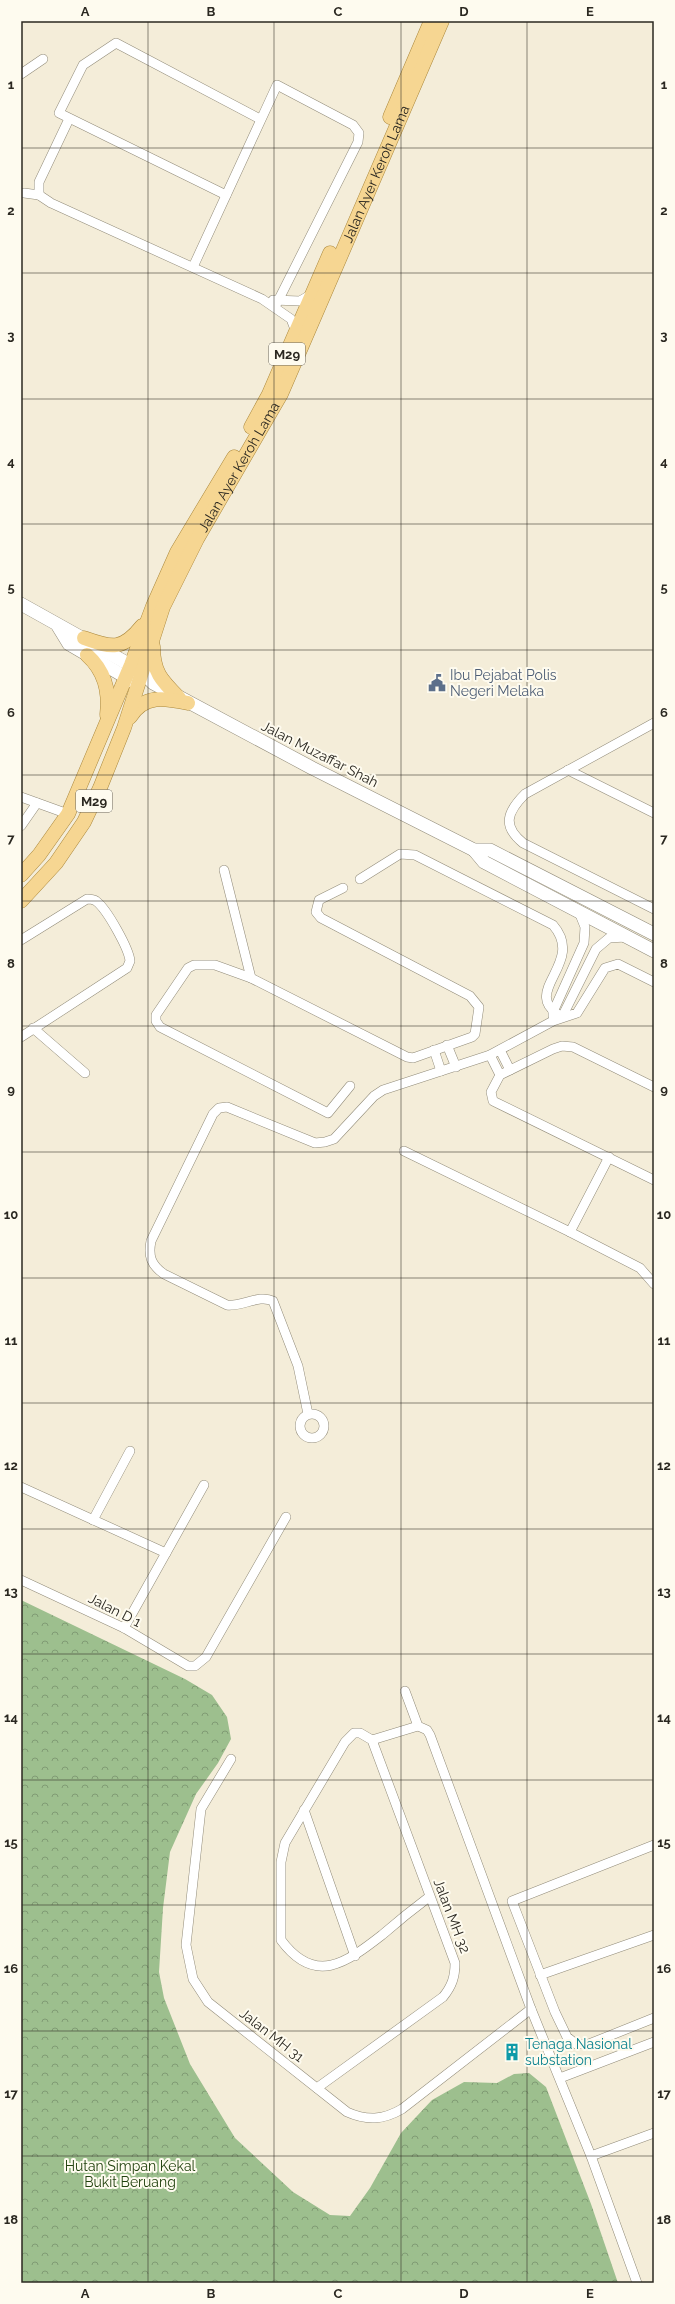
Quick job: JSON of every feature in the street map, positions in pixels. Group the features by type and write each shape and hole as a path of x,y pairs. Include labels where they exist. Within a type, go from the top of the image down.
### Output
{"main road":[{"name":"Jalan Ayer Keroh Lama","path":"21,901 56,863 84,822 100,788 124,728 134,674 177,552 245,440 296,332 431,21"},
{"name":"Jalan Ayer Keroh Lama","path":"152,622 163,607 198,539 281,394 442,21"},
{"path":"21,604 58,626 102,645 119,646 152,622"},
{"path":"152,622 155,668 162,680 184,700"},
{"path":"58,626 69,644 87,655 134,674"},
{"path":"84,638 134,674"},
{"path":"87,655 100,667 105,681 108,708 105,727"},
{"name":"Jalan Ayer Keroh Lama","path":"21,875 39,855 68,814 105,727 134,674"},
{"name":"Jalan Muzaffar Shah","path":"134,674 474,850 484,862 654,951"},
{"path":"124,728 132,714 144,702 163,698 184,700"},
{"name":"Jalan Muzaffar Shah","path":"474,850 490,850 654,934"}],"street":[{"path":"226,195 59,113 83,66 116,43 260,119"},
{"path":"21,74 43,59"},
{"path":"193,267 277,85 353,125 359,132 358,142 277,304"},
{"path":"39,195 39,182 69,119"},
{"path":"24,193 39,195 51,203 262,299 277,304 300,301 313,293"},
{"path":"277,304 291,319 296,332"},
{"path":"653,724 525,794 517,802 509,820 510,829 523,843 654,909"},
{"path":"568,770 654,813"},
{"path":"21,797 68,814"},
{"path":"21,826 37,802"},
{"path":"360,878 400,854 415,855 553,925 560,936 564,950 561,963 545,995 553,1016"},
{"path":"224,870 251,978"},
{"path":"343,888 319,900 316,912 321,918 463,990 479,1007 475,1034 472,1037 413,1058 400,1055 251,978 215,965 194,965 188,968 156,1015 156,1021 160,1027 328,1113 350,1086"},
{"path":"21,940 87,899 93,899 101,906 117,931 130,957 127,968 21,1037"},
{"path":"308,1414 298,1366 273,1301 263,1299 233,1306 227,1305 169,1277 154,1267 149,1253 151,1241 213,1114 219,1108 227,1107 315,1143 325,1142 334,1138 374,1096 383,1090 456,1068 500,1050 553,1016 584,943 585,927 579,912"},
{"path":"562,1017 596,949 609,938 626,937"},
{"path":"553,1016 572,1016 580,1010 605,968 618,964 654,982"},
{"path":"33,1028 85,1073"},
{"path":"447,1045 456,1068"},
{"path":"654,1087 573,1047 562,1046 500,1075 491,1092 493,1101 654,1180"},
{"path":"434,1050 442,1071"},
{"path":"500,1050 510,1070"},
{"path":"490,1055 500,1075"},
{"path":"404,1152 570,1232 640,1268 654,1284"},
{"path":"570,1232 609,1157"},
{"path":"93,1520 130,1451"},
{"path":"124,1628 204,1486"},
{"path":"21,1487 166,1553"},
{"name":"Jalan D 1","path":"21,1580 124,1628 188,1666 195,1666 206,1657 286,1517"},
{"path":"405,1691 418,1726"},
{"path":"430,1897 355,1956 331,1966 316,1966 302,1961 288,1951 281,1940 281,1862 285,1843 345,1742 354,1733 360,1733 372,1740 418,1726 427,1730 430,1735 531,2009 591,2156 637,2283"},
{"name":"Jalan MH 32","path":"317,2088 443,1997 450,1988 455,1975 455,1963 372,1740"},
{"name":"Jalan MH 31","path":"231,1759 201,1808 186,1945 188,1963 193,1979 208,2002 347,2112 358,2117 381,2119 391,2116 531,2009"},
{"path":"304,1810 355,1956"},
{"path":"654,1845 512,1902 540,1975 567,2037 576,2044 589,2044 654,2018"},
{"path":"540,1975 654,1935"},
{"path":"560,2078 654,2042"},
{"path":"591,2156 654,2133"}],"green space":[{"name":"Hutan Simpan Kekal Bukit Beruang","path":"21,1600 185,1679 212,1695 227,1717 231,1739 218,1763 196,1794 170,1852 163,1908 159,1972 164,1998 190,2064 235,2138 293,2192 330,2215 350,2216 370,2188 401,2133 432,2100 464,2082 497,2083 514,2074 529,2073 546,2087 591,2204 618,2283 21,2283"}],"place":[{"name":"Ibu Pejabat Polis Negeri Melaka","path":"437,683"},
{"name":"Tenaga Nasional substation","path":"512,2052"}]}
